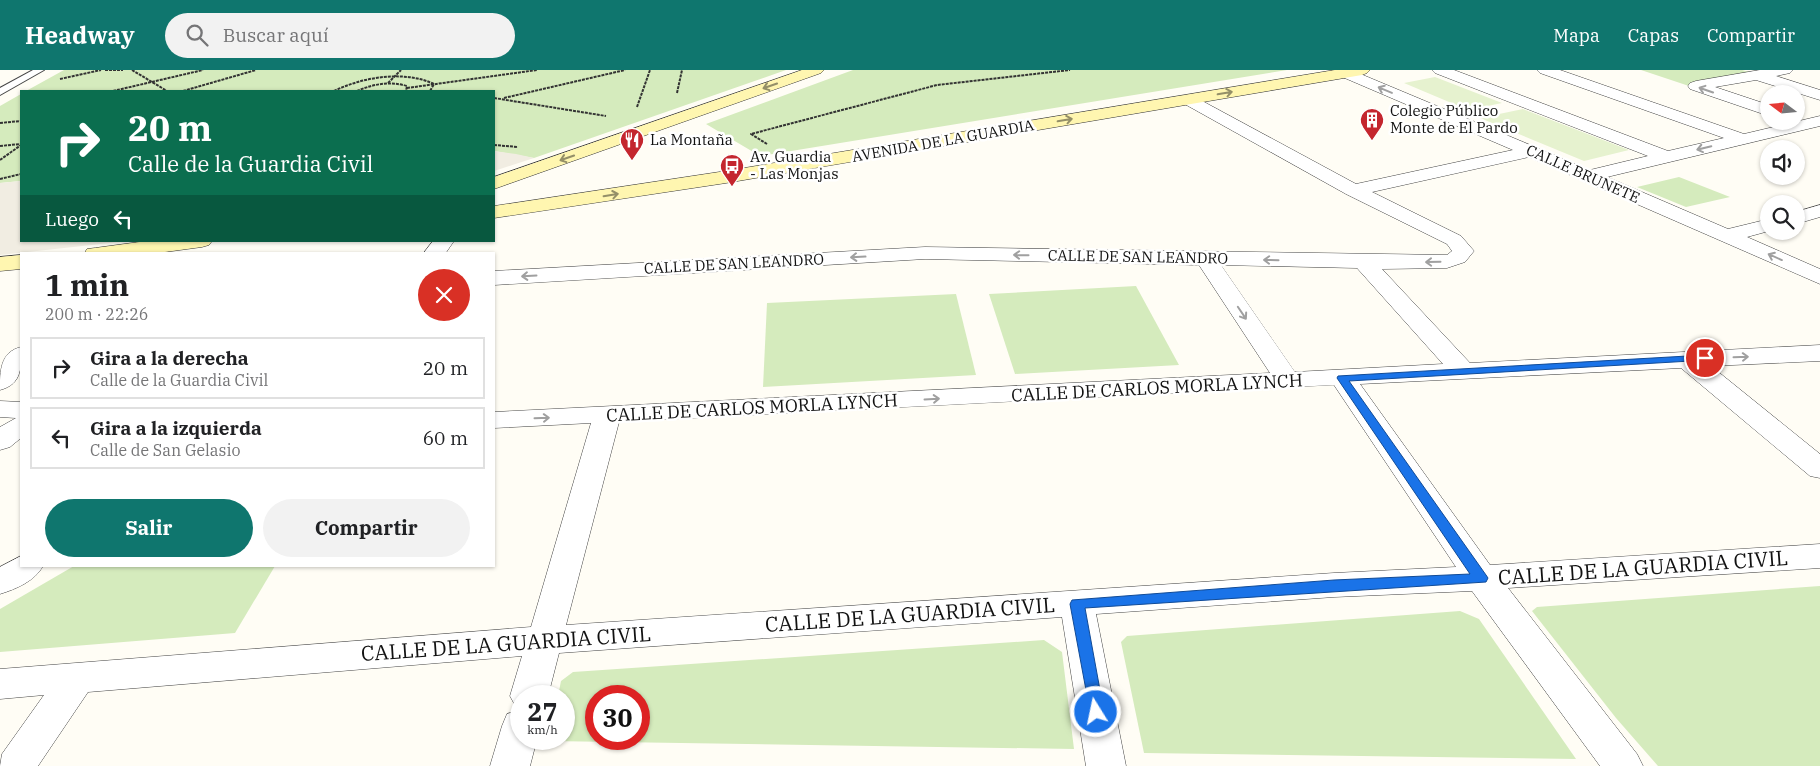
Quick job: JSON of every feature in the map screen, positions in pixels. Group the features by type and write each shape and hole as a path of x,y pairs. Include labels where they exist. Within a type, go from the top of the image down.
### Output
{"street":[{"path":"563,202 508,204 496,188 816,70"},
{"path":"1440,70 1666,157"},
{"path":"1545,70 1742,139"},
{"path":"1760,108 1696,86 1785,70"},
{"name":"AVENIDA DE LA GUARDIA","path":"495,212 726,177 1353,71"},
{"name":"CALLE BRUNETE","path":"1353,71 1820,277"},
{"path":"1757,75 1820,95"},
{"name":"CALLE DE SAN LEANDRO","path":"495,278 926,253 1451,262 1460,257 1463,251 1454,240 1353,190 1187,100"},
{"path":"1588,176 1808,122"},
{"path":"1353,190 1531,151"},
{"path":"1805,215 1820,211"},
{"path":"1727,236 1760,227"},
{"path":"116,252 194,242"},
{"path":"436,252 443,242"},
{"path":"1205,258 1288,381"},
{"path":"1362,261 1463,371"},
{"path":"0,264 20,262"},
{"name":"CALLE DE CARLOS MORLA LYNCH","path":"495,420 608,416 1686,359 1820,354"},
{"path":"0,382 20,355"},
{"path":"1686,359 1820,470"},
{"path":"1342,378 1481,578 1623,766"},
{"path":"0,409 20,410"},
{"path":"532,685 608,416"},
{"path":"0,441 20,426"},
{"name":"CALLE DE LA GUARDIA CIVIL","path":"0,684 545,640 1334,585 1481,578 1820,556"},
{"path":"0,582 25,567"},
{"path":"1077,604 1106,766"},
{"path":"16,766 78,678"},
{"path":"510,766 514,750"}],"lane":[{"path":"0,92 40,70"}],"path":[{"path":"105,70 123,70"},
{"path":"132,70 165,90"},
{"path":"118,90 203,70"},
{"path":"186,90 256,70"},
{"path":"387,83 401,70"},
{"path":"360,90 387,83 402,84 407,88 536,70"},
{"path":"501,99 625,70"},
{"path":"634,115 650,70"},
{"path":"677,94 682,70"},
{"path":"774,148 751,134 937,85 1070,70"},
{"path":"336,90 364,79 396,75 421,77 434,84"},
{"path":"431,90 434,84"},
{"path":"495,98 615,117"},
{"path":"0,123 20,121"},
{"path":"0,146 20,145"},
{"path":"0,160 20,146"},
{"path":"0,179 20,174"}],"green space":[{"path":"64,70 786,70 534,158 495,151 495,90 28,90"},
{"path":"853,70 1287,70 760,156 706,124"},
{"path":"1641,70 1742,70 1753,73 1689,86"},
{"path":"1435,77 1502,103 1468,110 1404,83"},
{"path":"20,95 20,181 0,183 0,106"},
{"path":"1523,109 1629,150 1584,161 1480,118"},
{"path":"1679,177 1730,197 1686,207 1637,187"},
{"path":"1136,286 1179,365 1015,374 989,294"},
{"path":"956,294 976,375 763,387 767,303"},
{"path":"72,567 274,567 235,633 0,652 0,609"},
{"path":"1820,586 1820,766 1658,766 1616,718 1532,611 1537,607"},
{"path":"1460,611 1479,619 1576,759 1144,753 1121,642 1127,636"},
{"path":"1044,640 1062,652 1074,749 650,743 650,685 585,685 585,742 575,741 575,685 560,685 561,681 573,672"}],"shaded area":[{"path":"495,151 534,158 495,171"},
{"path":"20,181 20,242 119,242 0,255 0,183"}],"place":[{"name":"Colegio Público Monte de El Pardo","path":"1372,141"},
{"name":"La Montaña","path":"632,161"},
{"name":"Av. Guardia - Las Monjas","path":"732,187"}],"route":[{"path":"1096,712 1077,604 1334,585 1481,578 1342,378 1705,358"}]}
